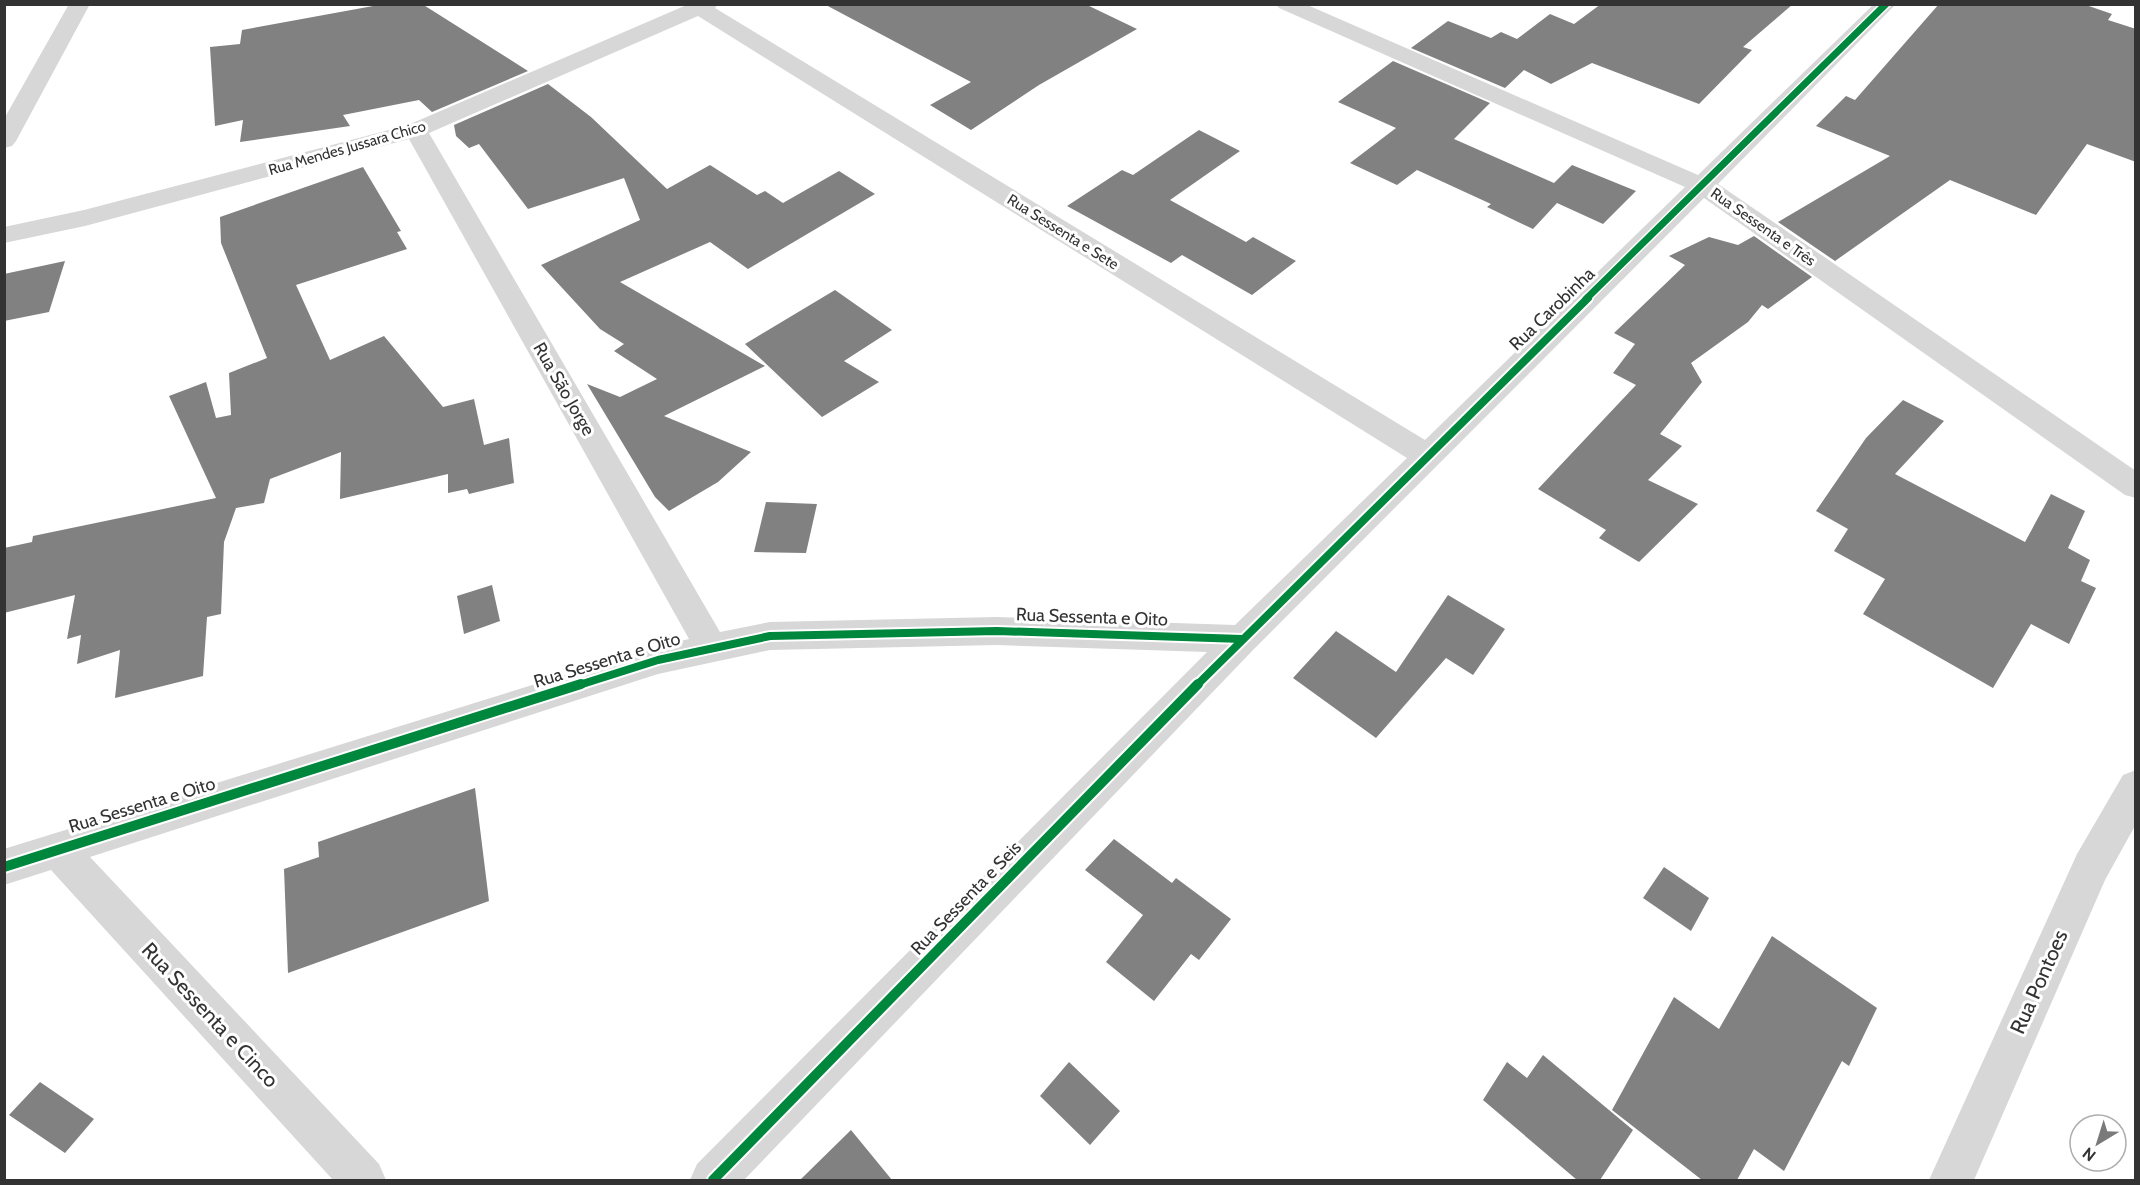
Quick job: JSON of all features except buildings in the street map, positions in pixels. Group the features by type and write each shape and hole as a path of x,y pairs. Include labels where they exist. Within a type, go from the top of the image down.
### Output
{"street":[{"path":"4,141 80,4"},
{"name":"Rua Sessenta e Três","path":"1286,4 1704,186 2136,488"},
{"name":"Rua Carobinha","path":"1242,639 1426,455 1704,186 1886,4"},
{"name":"Rua Mendes Jussara Chico","path":"4,235 161,199 416,130 704,6"},
{"name":"Rua Sessenta e Sete","path":"704,6 1426,455"},
{"name":"Rua São Jorge","path":"416,130 711,647"},
{"name":"Rua Sessenta e Oito","path":"4,867 657,660 770,636 997,631 1242,639"},
{"name":"Rua Sessenta e Seis","path":"713,1180 1242,639"},
{"name":"Rua Pontoes","path":"1951,1180 2091,867 2136,787"},
{"name":"Rua Sessenta e Cinco","path":"57,849 363,1180"}],"cycle path":[{"path":"713,1180 1242,639 1886,4"},
{"path":"4,867 658,660 770,636 997,631 1242,639"}]}
